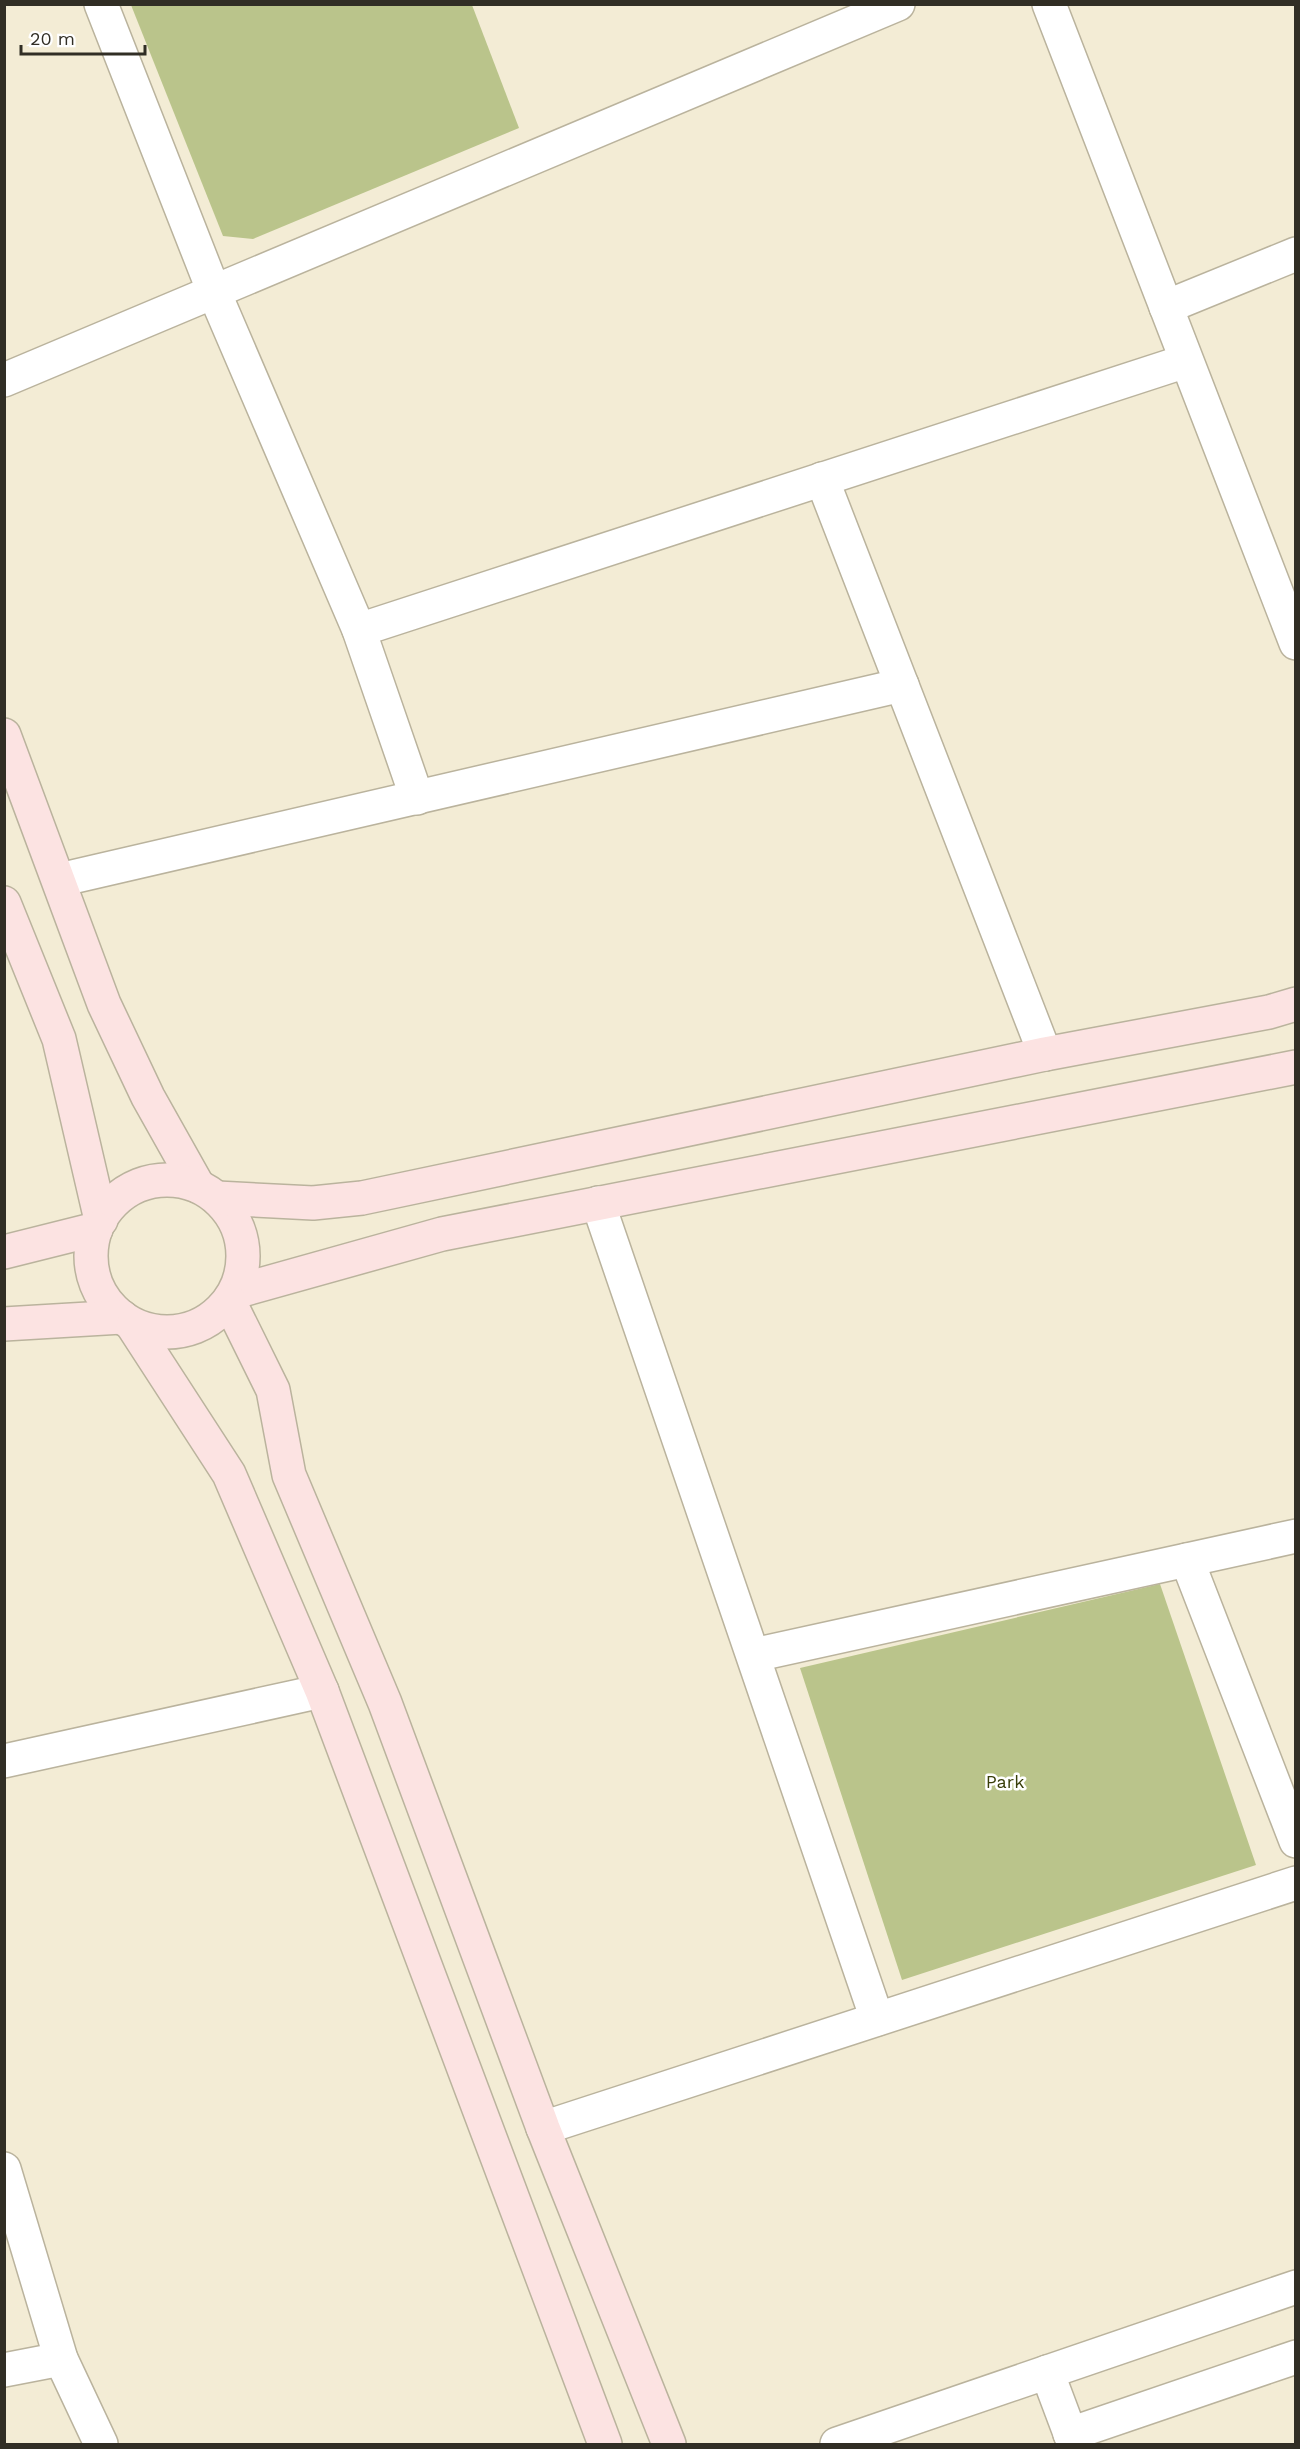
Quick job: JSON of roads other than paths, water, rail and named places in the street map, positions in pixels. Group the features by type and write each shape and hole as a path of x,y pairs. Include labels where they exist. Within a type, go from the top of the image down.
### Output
{"street":[{"path":"101,4 214,292 359,630 417,798"},
{"path":"4,380 898,4"},
{"path":"1049,4 1296,643"},
{"path":"1166,307 1296,254"},
{"path":"359,630 1186,361"},
{"path":"822,479 1045,1054"},
{"path":"59,880 902,685"},
{"path":"4,735 104,1004 148,1097 208,1192 236,1223 243,1246 243,1270 232,1296 221,1311 202,1325 179,1332 156,1333 128,1322 114,1312 100,1294 92,1273 90,1250 98,1224 106,1210 122,1194 142,1184 164,1179 186,1182 208,1192 313,1203 362,1198 1045,1054 1269,1012 1296,1004"},
{"path":"4,903 58,1039 98,1224"},
{"path":"232,1296 442,1234 1296,1066"},
{"path":"598,1203 877,2019"},
{"path":"4,1252 98,1224"},
{"path":"232,1296 273,1390 289,1475 385,1703 543,2128 669,2445"},
{"path":"4,1324 128,1322"},
{"path":"128,1322 229,1474 322,1691 605,2445"},
{"path":"754,1655 1296,1536"},
{"path":"1187,1560 1296,1841"},
{"path":"4,1761 322,1691"},
{"path":"543,2128 1296,1883"},
{"path":"4,2169 61,2359 101,2445"},
{"path":"837,2445 1296,2287"},
{"path":"1047,2372 1072,2439 1296,2357"},
{"path":"4,2370 61,2359"}],"park label":[{"name":"Park","path":"1005,1781"}]}
